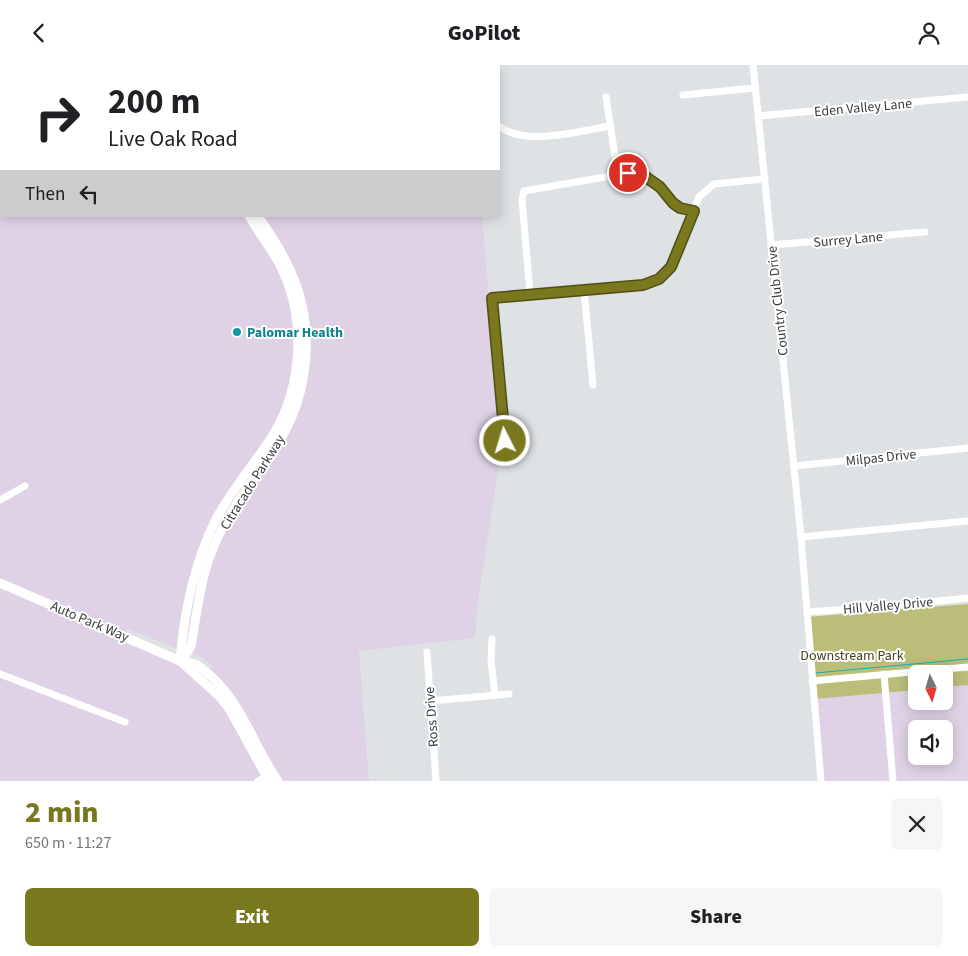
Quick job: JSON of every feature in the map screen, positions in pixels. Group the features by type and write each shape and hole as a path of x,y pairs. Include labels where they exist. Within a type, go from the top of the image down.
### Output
{"main road":[{"name":"Citracado Parkway","path":"180,661 191,588 204,549 222,510 277,427 292,390 296,370 298,337 289,289 281,268 250,217"},
{"name":"Citracado Parkway","path":"180,661 190,648 202,579 214,546 236,502 286,429 295,407 303,378 306,336 298,291 283,254 259,217"},
{"name":"Auto Park Way","path":"0,583 180,661 202,668 237,706 278,781"},
{"name":"Auto Park Way","path":"180,661 219,696 230,710 264,779"}],"street":[{"name":"Country Club Drive","path":"753,65 801,537 821,781"},
{"path":"683,95 755,87"},
{"path":"606,97 618,176"},
{"name":"Eden Valley Lane","path":"758,116 968,97"},
{"path":"500,127 512,133 526,137 539,137 610,126"},
{"path":"530,294 522,199 524,191 628,173 643,175 660,187 673,203 680,208 694,211"},
{"path":"505,441 492,298 643,285 652,282 665,274 671,267 699,197 714,184 765,179"},
{"name":"Surrey Lane","path":"771,245 926,232"},
{"path":"584,290 593,385"},
{"name":"Milpas Drive","path":"794,466 968,448"},
{"path":"0,500 25,486"},
{"path":"801,537 968,521"},
{"name":"Hill Valley Drive","path":"808,612 892,606 968,597"},
{"path":"492,639 491,661 495,695"},
{"name":"Ross Drive","path":"426,652 436,781"},
{"path":"812,681 968,667"},
{"path":"0,674 125,722"},
{"path":"884,674 893,781"},
{"path":"430,701 508,694"}],"shaded area":[{"path":"0,217 482,217 502,446 478,601 475,638 359,651 369,781 0,781","holes":["126,628 198,655 213,666 205,674 190,665 125,636"]},
{"path":"968,604 968,781 821,781 807,617"}],"green space":[{"name":"Downstream Park","path":"968,604 968,685 953,686 953,665 908,665 908,691 814,699 808,617"}],"waterway":[{"path":"815,673 968,659"}],"place":[{"name":"Palomar Health","path":"237,332"}],"route":[{"path":"505,441 492,298 643,285 659,279 671,267 694,211 680,208 673,203 660,187 643,175 628,173"}]}
